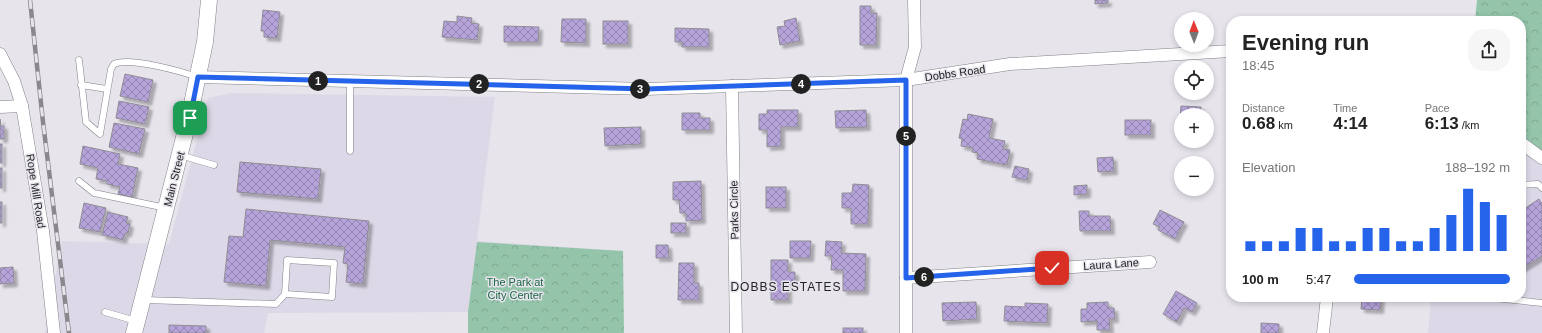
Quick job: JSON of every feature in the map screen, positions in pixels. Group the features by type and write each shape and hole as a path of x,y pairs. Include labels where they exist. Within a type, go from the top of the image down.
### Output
{"main road":[{"name":"Main Street","path":"136,327 167,208 198,77 205,42 210,0"}],"street":[{"path":"906,333 906,80 915,47 914,0"},
{"name":"Dobbs Road","path":"198,77 604,89 732,86 906,80 1010,64 1226,50"},
{"name":"Rope Mill Road","path":"0,54 14,81 22,106 43,231 54,333"},
{"name":"Parks Circle","path":"732,86 736,333"},
{"path":"0,107 22,106"},
{"path":"1526,147 1542,158"},
{"name":"Laura Lane","path":"906,278 1150,262"},
{"path":"1323,333 1326,302"}],"lane":[{"path":"79,60 86,122 100,134 111,69 114,64 120,61 126,61 183,72 198,77"},
{"path":"350,82 350,151"},
{"path":"81,85 107,90"},
{"path":"180,155 214,165"},
{"path":"79,181 94,193 167,208"},
{"path":"1526,185 1538,184 1542,188"},
{"path":"143,300 276,304 285,294 287,260 334,263 332,297 285,294"},
{"path":"1526,301 1542,303"},
{"path":"105,312 136,327"}],"shaded area":[{"path":"231,93 495,97 477,241 623,251 625,333 623,252 477,242 468,312 268,313 264,333 45,333 62,241 169,244 208,98"},
{"path":"1526,145 1542,156 1542,333 1428,333 1431,302 1526,302"}],"green space":[{"path":"1477,0 1542,0 1542,156 1526,145 1526,16 1475,16"},
{"name":"The Park at City Center","path":"477,242 623,251 624,333 468,333 468,312"}],"building":[{"path":"1095,0 1108,0 1108,3 1095,4"},
{"path":"860,6 871,6 871,13 877,13 876,45 860,45"},
{"path":"263,10 280,12 277,38 264,37 264,31 261,31"},
{"path":"457,16 472,18 471,23 479,24 477,40 442,37 444,21 457,22"},
{"path":"796,18 800,41 780,45 777,27 785,26 784,21"},
{"path":"562,19 586,19 586,43 561,42"},
{"path":"603,21 628,21 628,44 603,44"},
{"path":"504,26 539,27 538,42 504,42"},
{"path":"675,28 709,29 709,47 682,47 682,42 675,42"},
{"path":"125,74 153,80 148,102 120,96"},
{"path":"119,101 149,107 145,124 116,118"},
{"path":"1181,106 1201,107 1201,108 1181,108"},
{"path":"767,110 798,110 798,127 781,127 781,146 767,147 767,130 759,130 759,114 767,114"},
{"path":"866,110 867,127 836,128 835,111"},
{"path":"682,113 700,113 700,118 710,118 710,130 682,130"},
{"path":"968,114 993,119 989,138 1005,141 1003,149 1010,150 1007,165 977,159 978,153 972,152 973,148 961,146 962,139 959,138 963,119 967,120"},
{"path":"0,119 1,126 4,126 4,139 0,139"},
{"path":"1125,120 1151,120 1151,135 1125,135"},
{"path":"114,123 145,129 139,154 109,147"},
{"path":"641,127 641,144 605,146 604,128"},
{"path":"0,144 2,144 2,163 0,163"},
{"path":"83,146 120,154 118,164 138,168 132,197 118,194 120,187 107,184 107,181 96,179 98,168 80,164"},
{"path":"1113,157 1114,171 1098,172 1097,158"},
{"path":"240,162 321,169 318,199 237,192"},
{"path":"1015,166 1029,169 1027,180 1012,177"},
{"path":"0,168 2,168 2,188 0,188"},
{"path":"701,181 702,220 686,221 686,213 680,213 679,200 673,200 673,182"},
{"path":"853,184 869,185 868,224 851,224 851,208 842,208 842,193 852,193"},
{"path":"1087,185 1087,194 1074,195 1074,186"},
{"path":"766,187 786,187 786,208 766,208"},
{"path":"1539,199 1542,204 1542,256 1526,266 1526,208"},
{"path":"0,202 2,202 2,223 0,223"},
{"path":"84,203 106,208 100,232 79,228"},
{"path":"246,209 369,221 363,284 346,282 348,264 343,263 345,247 270,240 266,286 224,282 229,236 243,237"},
{"path":"1160,210 1184,222 1175,239 1158,230 1160,227 1153,224"},
{"path":"1079,211 1089,211 1089,216 1110,216 1111,231 1080,231"},
{"path":"108,212 128,217 126,223 130,224 128,233 125,233 123,240 102,235"},
{"path":"671,223 686,223 686,233 671,233"},
{"path":"790,241 811,241 810,258 790,258"},
{"path":"826,241 842,242 841,253 866,254 865,291 843,291 843,270 831,270 832,256 825,256"},
{"path":"656,245 668,245 669,258 656,258"},
{"path":"771,260 788,260 788,272 795,272 795,283 788,283 788,300 771,300"},
{"path":"679,263 694,263 694,283 699,283 699,300 678,300"},
{"path":"13,267 14,283 0,284 0,268"},
{"path":"1176,291 1197,303 1192,312 1184,308 1177,322 1163,314"},
{"path":"976,302 977,319 943,321 942,303"},
{"path":"1108,302 1108,308 1114,308 1115,319 1109,319 1110,330 1097,330 1097,321 1081,322 1081,309 1087,309 1087,303"},
{"path":"1362,302 1381,302 1380,310 1361,309"},
{"path":"1025,303 1048,304 1047,323 1004,321 1005,306 1025,307"},
{"path":"1261,323 1279,324 1279,333 1261,333"},
{"path":"169,325 206,326 206,333 169,333"},
{"path":"843,328 863,328 863,333 843,333"}],"railway":[{"path":"30,0 43,122 69,333"}],"district":[{"name":"DOBBS ESTATES","path":"786,287"}],"route":[{"path":"190,118 198,77 604,89 646,89 906,80 906,278 1052,268"}]}
